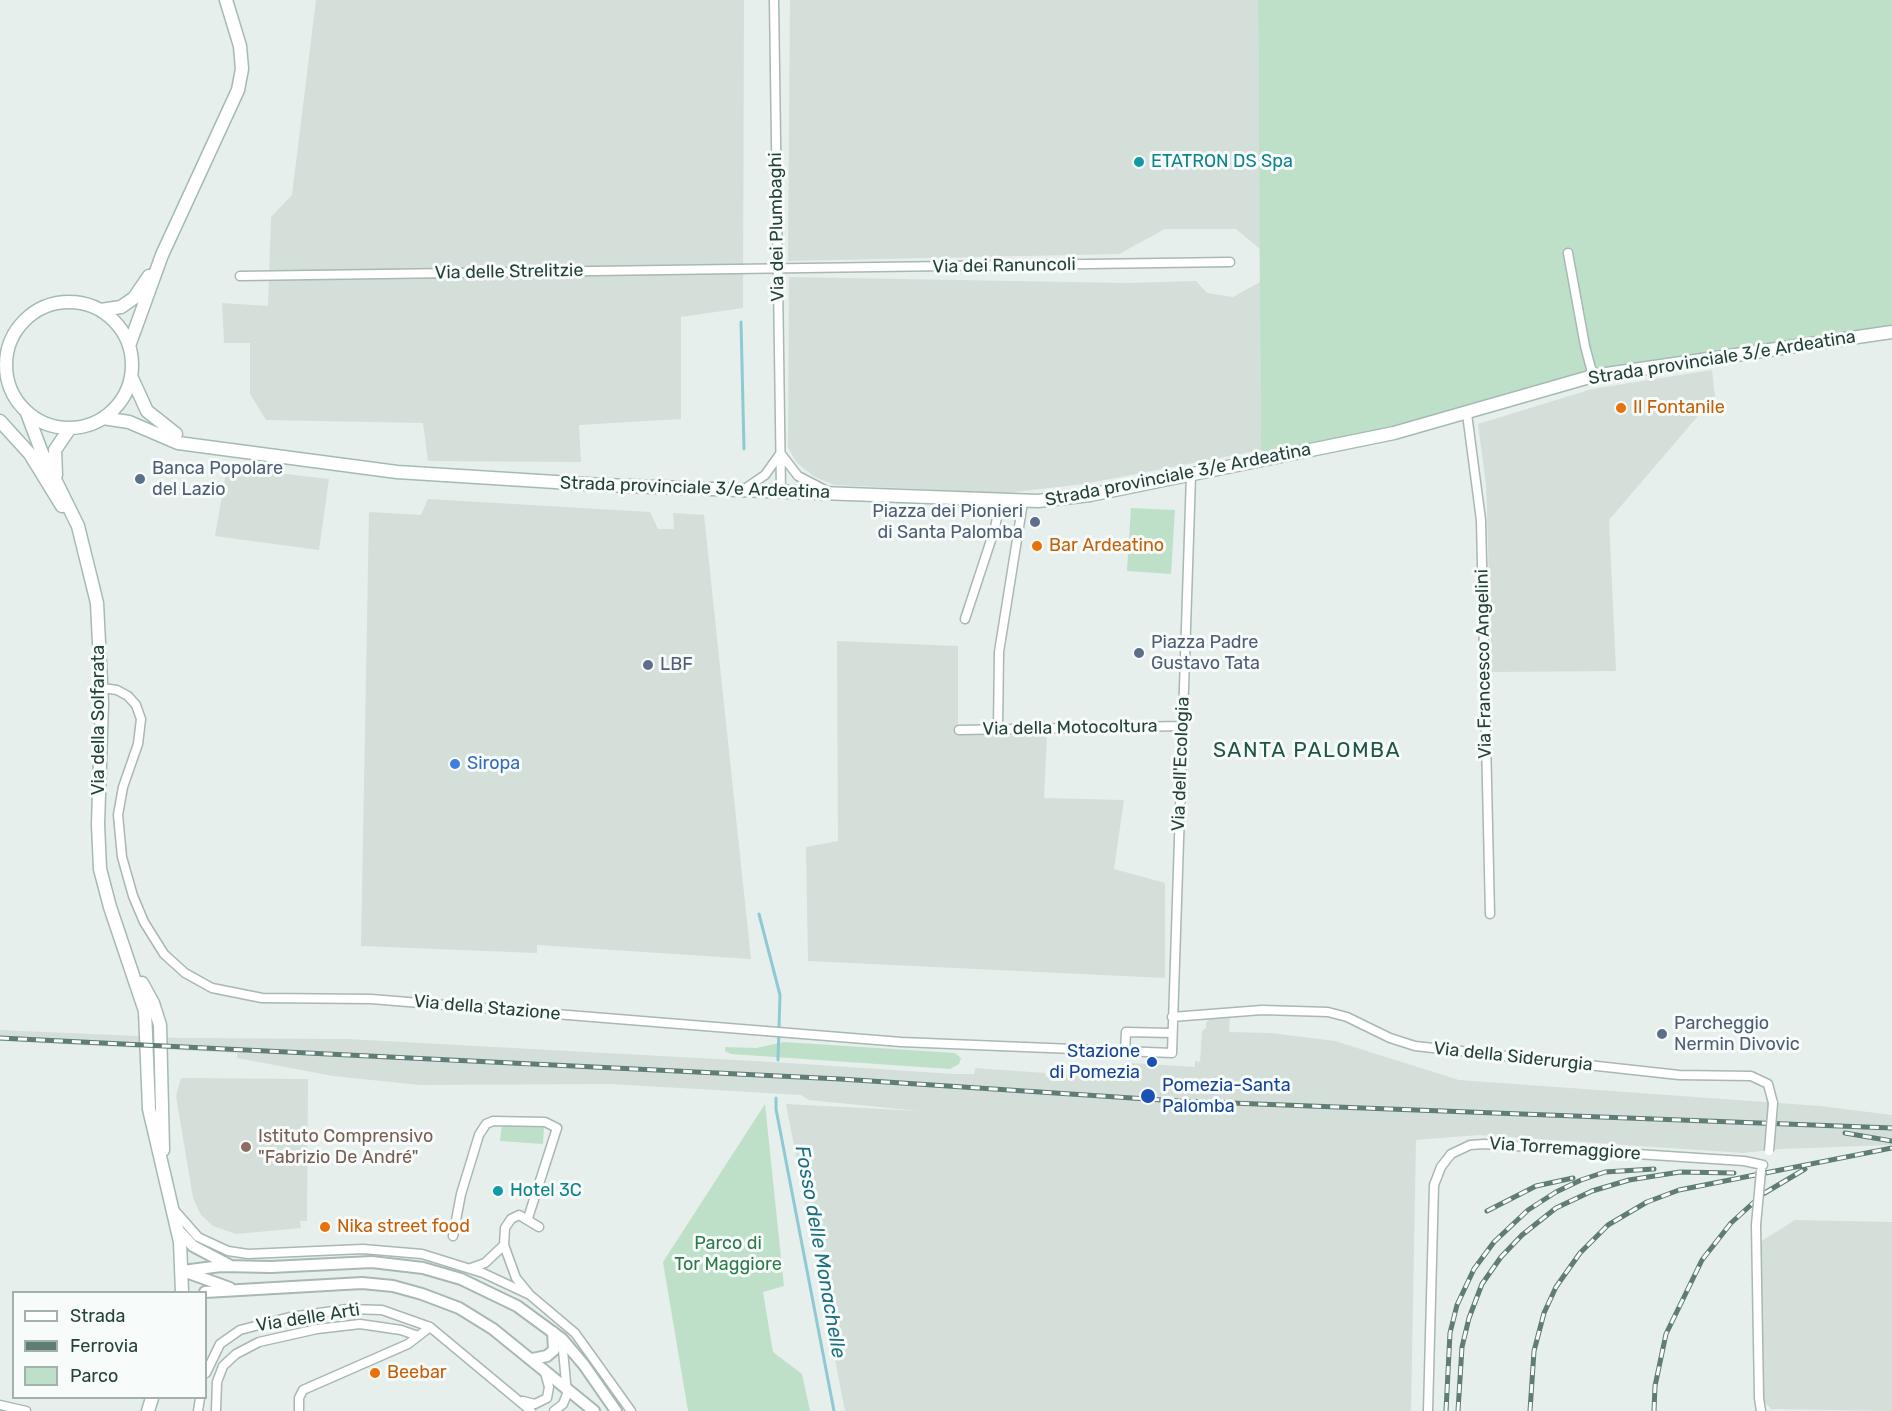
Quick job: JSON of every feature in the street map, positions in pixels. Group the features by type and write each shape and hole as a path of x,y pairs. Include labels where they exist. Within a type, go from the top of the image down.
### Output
{"main road":[{"path":"201,447 164,427 151,416 136,391 131,376 129,346 162,255 238,90 242,69 240,46 226,0"},
{"path":"101,310 121,307 134,298 162,255"},
{"path":"129,346 118,326 101,310 85,304 68,302 51,305 36,312 18,330 4,358 13,394 27,413 40,422 70,428 87,425 103,418 122,400 131,376"},
{"name":"Strada provinciale 3/e Ardeatina","path":"103,418 129,423 178,443 201,447 469,478 1023,502 1090,495 1394,433 1467,414 1593,376 1892,332"},
{"path":"0,388 13,394"},
{"name":"Via della Solfarata","path":"27,413 42,453 78,526 97,603 102,688 98,824 100,864 110,907 131,964 152,999 160,1023 164,1167 178,1229 183,1271 182,1291"},
{"path":"0,421 30,454 61,505 78,526"},
{"name":"Via della Solfarata","path":"56,479 55,450 70,428"}],"street":[{"name":"Via dei Plumbaghi","path":"774,0 781,491"},
{"path":"1568,253 1585,346 1593,376"},
{"name":"Via dei Ranuncoli","path":"778,269 1230,262"},
{"name":"Via delle Strelitzie","path":"240,276 778,269"},
{"name":"Via Francesco Angelini","path":"1467,414 1481,520 1490,914"},
{"path":"742,490 765,475 780,453 798,476 837,494"},
{"name":"Via dell'Ecologia","path":"1173,1017 1191,475"},
{"path":"965,619 995,528 1000,501"},
{"path":"998,729 999,652 1023,502"},
{"name":"Via della Stazione","path":"102,688 126,694 136,705 141,720 138,744 126,776 119,810 120,843 133,896 144,922 162,952 181,970 203,984 225,992 262,998 371,999 901,1042 1125,1052 1172,1053 1172,1033"},
{"name":"Via della Motocoltura","path":"958,730 1182,726"},
{"name":"Via della Siderurgia","path":"1173,1017 1262,1010 1328,1012 1347,1017 1390,1038 1415,1046 1679,1075 1755,1077 1768,1084 1773,1103 1769,1151 1762,1168 1756,1225 1761,1411"},
{"path":"1125,1052 1126,1032 1172,1033 1173,1017"},
{"path":"453,1236 461,1194 479,1135 486,1124 494,1120 545,1122 557,1128 528,1218"},
{"name":"Via Torremaggiore","path":"1428,1411 1434,1185 1440,1167 1451,1154 1470,1145 1484,1144 1744,1161 1762,1168"},
{"path":"172,1206 198,1237 218,1247 243,1254 397,1250 439,1258 470,1268 509,1283 530,1295"},
{"path":"539,1227 528,1218 516,1216 508,1221 503,1232 504,1245 516,1278 530,1295 575,1333 631,1411"},
{"path":"178,1229 192,1246 232,1267"},
{"path":"470,1268 486,1263 504,1245"},
{"path":"395,1264 397,1250"},
{"path":"283,1252 285,1266"},
{"path":"183,1271 358,1262 395,1264 461,1279 502,1297 557,1336 584,1365 616,1411"},
{"path":"183,1271 236,1290"},
{"path":"207,1293 353,1283 393,1286 459,1308 493,1329 594,1411"},
{"path":"502,1297 509,1283"},
{"name":"Via delle Arti","path":"207,1371 217,1349 234,1332 290,1317 367,1308 397,1314 430,1327 531,1411"},
{"path":"216,1411 218,1378 223,1366 236,1354 259,1342 317,1329 360,1324 401,1330 418,1336"},
{"path":"299,1411 298,1398 303,1389 408,1344 430,1327"},
{"path":"532,1359 547,1356 554,1350 557,1336"},
{"path":"554,1411 566,1399 567,1388 557,1336"},
{"path":"512,1396 531,1404 544,1401 549,1387 544,1369"},
{"path":"0,1405 26,1411"}],"shaded area":[{"path":"316,0 744,0 743,308 681,317 681,419 579,425 581,462 428,461 423,423 266,420 250,394 250,343 224,343 222,303 268,306 271,217 292,195"},
{"path":"790,0 1258,0 1260,249 1236,229 1165,229 1119,254 788,261"},
{"path":"789,277 1126,283 1196,281 1207,293 1233,297 1260,282 1261,450 1084,484 1005,493 834,485 813,476 797,463 788,448"},
{"path":"1712,370 1715,396 1609,520 1616,671 1492,672 1486,485 1478,424 1592,389"},
{"path":"227,467 329,479 319,550 215,536"},
{"path":"428,499 650,512 658,529 674,529 673,513 704,515 751,959 537,945 537,953 361,946 369,512 421,515"},
{"path":"837,641 958,646 958,733 1047,734 1044,798 1124,800 1114,869 1165,883 1165,978 808,961 806,847 838,841"},
{"path":"1230,1015 1229,1032 1271,1033 1335,1041 1459,1080 1820,1106 1892,1115 1892,1145 1781,1149 1743,1153 1479,1135 1416,1140 1411,1411 845,1411 786,1104 919,1111 809,1100 801,1095 611,1084 420,1085 333,1076 237,1058 237,1053 0,1041 0,1030 182,1038 347,1039 954,1074 974,1074 975,1068 1045,1073 1046,1077 1060,1078 1060,1075 1130,1078 1131,1063 1195,1067 1195,1061 1200,1062 1202,1031 1206,1028 1206,1022 1215,1016"},
{"name":"Istituto Comprensivo \"Fabrizio De André\"","path":"181,1078 308,1079 307,1221 300,1221 301,1228 236,1234 213,1226 201,1215 193,1198 176,1096"},
{"path":"1795,1220 1892,1222 1892,1411 1771,1409 1761,1398 1760,1242"}],"green space":[{"path":"1258,0 1892,0 1892,332 1640,368 1261,461"},
{"path":"1131,508 1175,510 1171,574 1127,571"},
{"path":"784,1042 955,1053 961,1058 959,1064 950,1069 731,1054 725,1051 725,1047 756,1048"},
{"name":"Parco di Tor Maggiore","path":"765,1104 784,1286 763,1292 773,1352 802,1374 810,1411 688,1411 663,1262"},
{"path":"502,1124 544,1126 543,1144 500,1141"}],"waterway":[{"name":"Fosso delle Monachelle","path":"741,322 744,449"},
{"name":"Fosso delle Monachelle","path":"759,914 780,995 778,1060"},
{"name":"Fosso delle Monachelle","path":"776,1098 776,1109 834,1411"}],"railway":[{"path":"0,1038 840,1079 1178,1101 1892,1128"},
{"path":"1845,1133 1892,1141"},
{"path":"1530,1411 1534,1351 1544,1313 1556,1287 1580,1253 1608,1225 1647,1202 1679,1190 1892,1148"},
{"path":"1446,1411 1450,1333 1457,1305 1474,1269 1494,1242 1528,1210 1556,1192 1581,1180 1605,1172 1654,1169"},
{"path":"1654,1411 1655,1386 1666,1334 1702,1260 1731,1223 1763,1194 1805,1169"},
{"path":"1458,1411 1462,1347 1469,1318 1482,1284 1501,1257 1522,1235 1556,1208 1592,1191 1629,1180 1680,1172 1734,1173"},
{"path":"1487,1211 1536,1186 1573,1178"}],"place":[{"name":"ETATRON DS Spa","path":"1139,162"},
{"name":"Il Fontanile","path":"1621,408"},
{"name":"Banca Popolare del Lazio","path":"140,479"},
{"name":"Piazza dei Pionieri di Santa Palomba","path":"1035,522"},
{"name":"Bar Ardeatino","path":"1037,546"},
{"name":"Piazza Padre Gustavo Tata","path":"1139,653"},
{"name":"LBF","path":"648,665"},
{"name":"Siropa","path":"455,764"},
{"name":"Parcheggio Nermin Divovic","path":"1662,1034"},
{"name":"Stazione di Pomezia","path":"1152,1062"},
{"name":"Pomezia-Santa Palomba","path":"1148,1096"},
{"name":"Istituto Comprensivo \"Fabrizio De André\"","path":"246,1147"},
{"name":"Hotel 3C","path":"498,1191"},
{"name":"Nika street food","path":"325,1227"},
{"name":"Beebar","path":"375,1373"}],"district":[{"name":"SANTA PALOMBA","path":"1307,751"}]}
